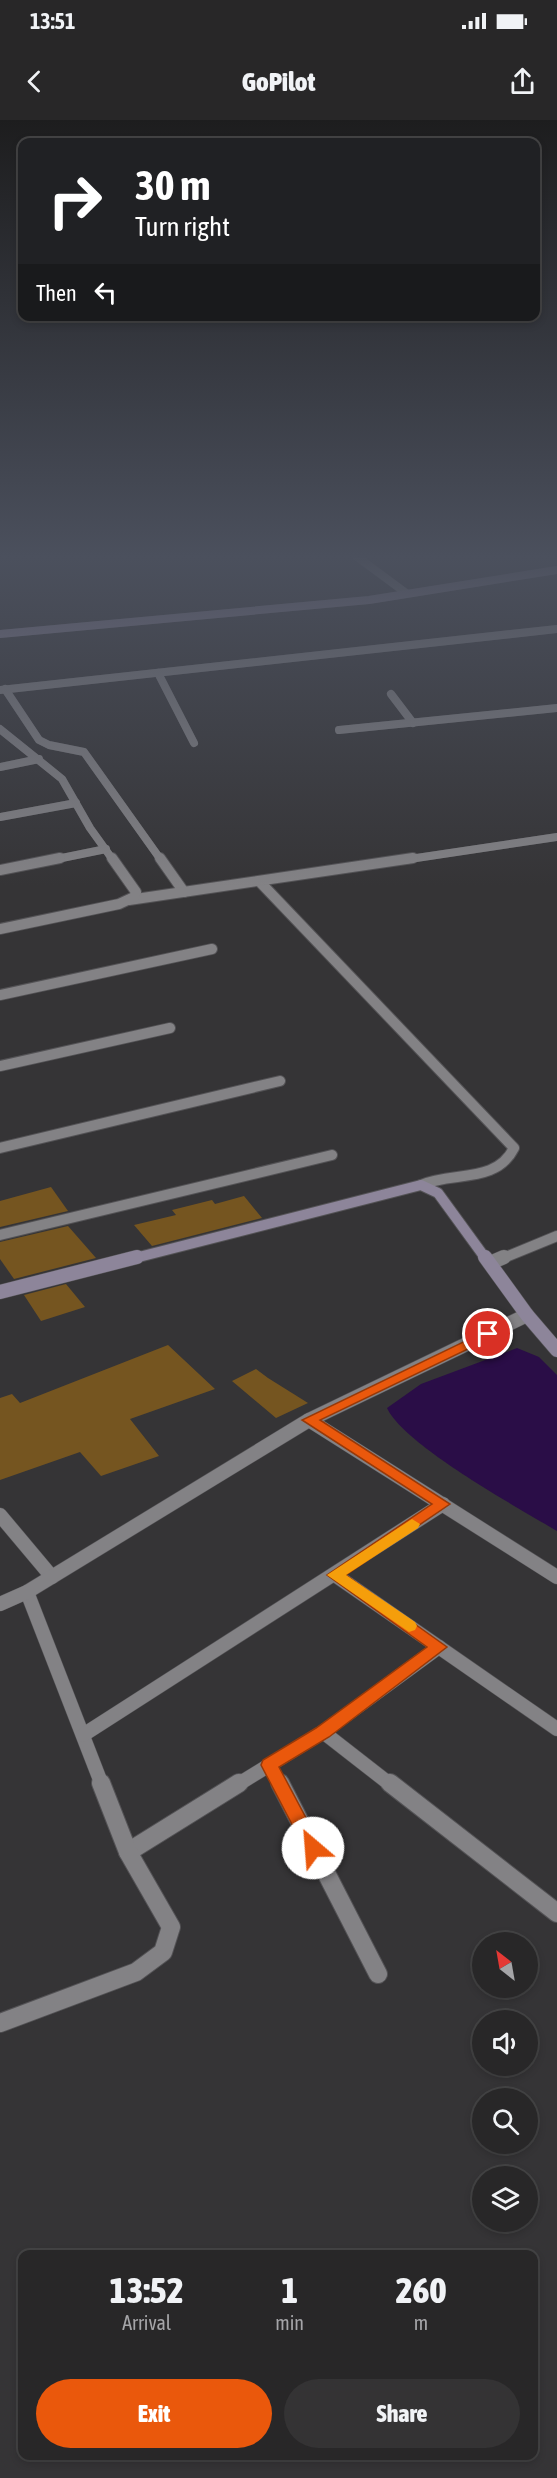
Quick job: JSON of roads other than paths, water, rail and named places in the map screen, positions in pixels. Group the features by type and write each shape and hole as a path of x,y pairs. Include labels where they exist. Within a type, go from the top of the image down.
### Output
{"street":[{"path":"184,892 84,752 73,748 50,746 39,740 3,690 221,666"},
{"path":"158,673 194,743"},
{"path":"391,694 412,723"},
{"path":"339,730 557,708"},
{"path":"0,729 62,779 90,828 136,892 129,900"},
{"path":"0,767 39,759"},
{"path":"0,817 76,803"},
{"path":"0,929 129,900 557,837"},
{"path":"0,870 106,849"},
{"path":"0,1292 421,1185 445,1176 479,1175 505,1165 514,1148 507,1137 260,882"},
{"path":"0,995 212,949"},
{"path":"0,1066 170,1028"},
{"path":"0,1148 280,1081"},
{"path":"0,1235 332,1155"},
{"path":"421,1185 438,1193 527,1315 557,1350"},
{"path":"490,1263 557,1236"},
{"path":"0,1604 27,1592 309,1420 527,1315"},
{"path":"309,1420 557,1577"},
{"path":"83,1736 443,1504"},
{"path":"0,1515 52,1577"},
{"path":"335,1575 557,1729"},
{"path":"0,2023 136,1972 163,1952 171,1927 128,1852 27,1592"},
{"path":"128,1852 322,1732 439,1647"},
{"path":"322,1732 557,1913"},
{"path":"270,1765 378,1974"}]}
